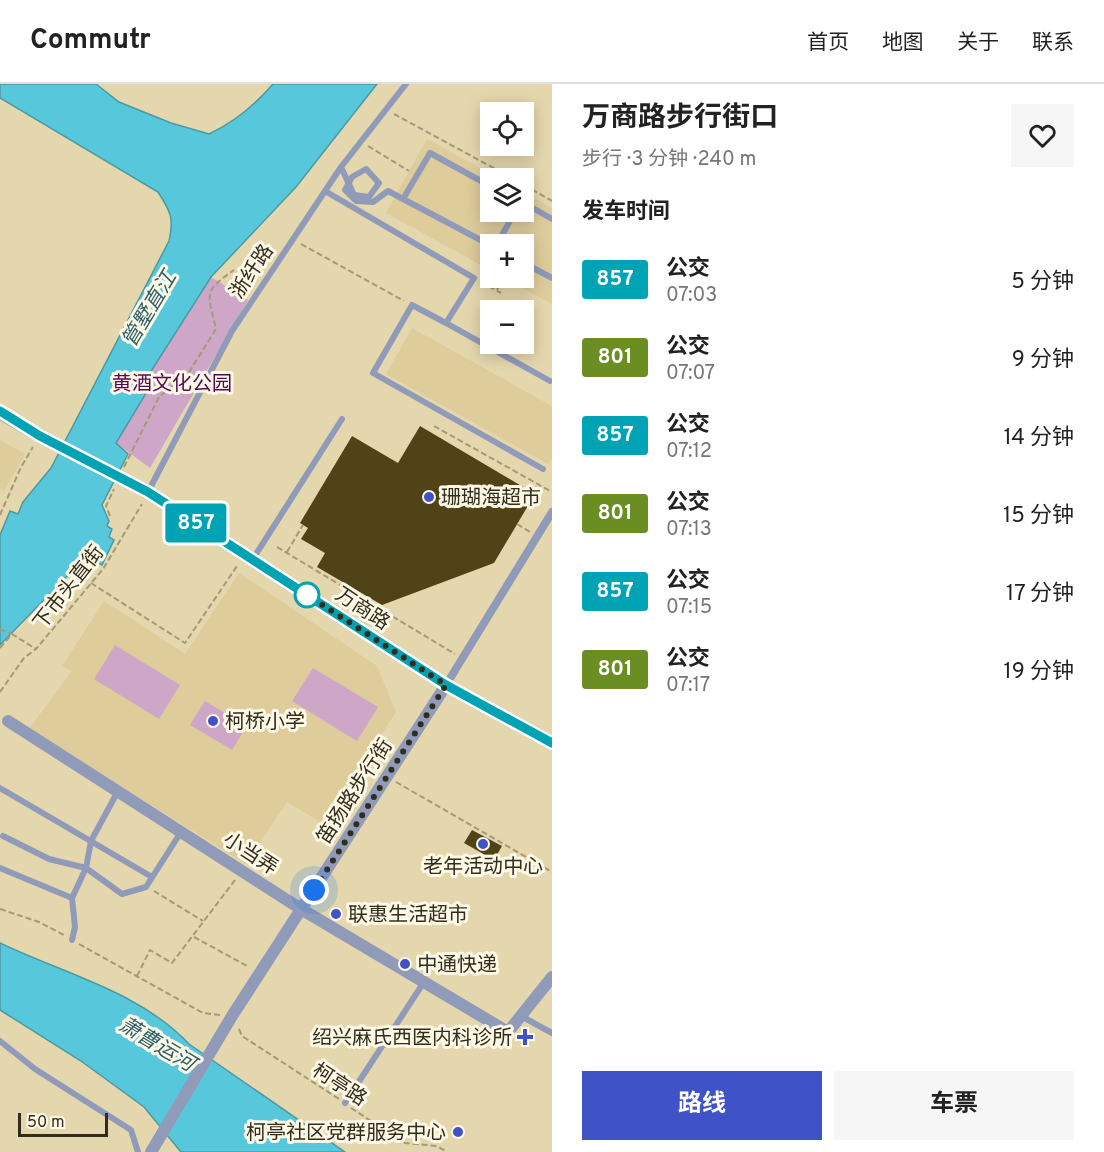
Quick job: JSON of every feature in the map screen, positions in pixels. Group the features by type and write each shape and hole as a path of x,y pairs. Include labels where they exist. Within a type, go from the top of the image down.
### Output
{"street":[{"name":"万商路","path":"0,412 40,436 148,492 446,685 552,743"},
{"name":"笛扬路步行街","path":"151,1152 232,1016 446,685 552,512"},
{"name":"小当弄","path":"8,721 301,909 507,1032 521,1015"},
{"path":"521,1015 551,980"}],"lane":[{"name":"浙纤路","path":"148,492 232,331 340,168 406,84"},
{"path":"403,200 430,153 480,180"},
{"path":"340,168 345,177 350,186 354,195 369,197 379,183 366,169 352,177 349,184 345,190 356,201 373,202 388,192 480,240"},
{"path":"325,191 474,278 446,323"},
{"path":"534,209 552,219"},
{"path":"534,268 552,278"},
{"path":"543,469 373,373 412,305 550,381"},
{"path":"249,557 342,419"},
{"path":"0,788 153,877"},
{"path":"72,940 75,927 72,898 86,868 91,841 118,791"},
{"path":"3,836 49,858 86,868 122,894 146,887 181,832"},
{"path":"0,868 72,898"},
{"path":"345,1103 424,982"},
{"path":"521,1015 552,1033"},
{"path":"0,1041 35,1069 130,1130 138,1152"}],"path":[{"path":"386,109 494,168"},
{"path":"361,142 409,171"},
{"path":"534,191 552,201"},
{"path":"293,239 412,305"},
{"path":"124,468 159,397 188,374 216,329 208,295 213,285 234,270"},
{"path":"474,278 501,293"},
{"path":"434,426 552,492"},
{"path":"0,515 21,467 40,436"},
{"path":"110,516 106,506 115,487"},
{"name":"下市头直街","path":"0,692 24,658 36,649 91,583 129,529 148,492"},
{"path":"517,524 537,537"},
{"path":"287,552 303,525"},
{"path":"277,547 462,659"},
{"path":"91,583 185,643 249,557"},
{"path":"352,594 354,589"},
{"path":"0,630 12,634 36,649"},
{"path":"0,648 12,634"},
{"path":"387,777 552,872"},
{"path":"137,976 150,950 172,963 242,871"},
{"path":"146,887 204,922"},
{"path":"0,909 39,922 203,1013 232,1016"},
{"path":"192,937 260,973"},
{"name":"柯亭路","path":"232,1016 242,1036 405,1143 437,1146 447,1152"}],"shaded area":[{"path":"427,139 481,168 480,222 534,222 534,198 552,208 552,304 522,288 534,288 534,234 480,234 480,265 386,213"},
{"path":"412,328 552,406 552,458 548,464 386,374"},
{"path":"0,440 25,454 4,491 0,489"},
{"name":"柯桥小学","path":"239,573 377,666 396,712 324,824 287,802 246,864 29,729 72,671 62,666 104,601 185,654"}],"green space":[{"name":"黄酒文化公园","path":"211,277 248,300 150,468 116,443 145,395 148,376"},
{"path":"115,645 180,685 159,719 94,679"},
{"path":"313,668 378,707 357,741 292,701"},
{"path":"205,701 247,726 232,750 190,725"}],"water":[{"name":"管墅直江","path":"0,84 96,84 119,102 171,123 209,134 244,113 273,84 377,84 296,187 211,277 148,376 145,395 116,443 128,454 102,505 109,521 107,526 112,529 109,537 114,540 102,565 92,559 89,563 78,565 0,645 0,535 10,511 18,514 23,502 51,468 169,241 171,221 169,210 158,192 0,98"},
{"name":"萧曹运河","path":"0,943 100,985 147,1010 189,1044 345,1152 181,1152 144,1107 81,1061 0,1010"}],"building":[{"path":"420,426 535,494 494,563 382,605 317,567 325,553 301,539 308,528 300,523 352,436 398,463"},
{"name":"老年活动中心","path":"472,830 502,846 494,860 464,843"}],"bus line":[{"name":"857","path":"0,411 40,436 148,492 446,685 552,743"}],"place":[{"name":"珊瑚海超市","path":"429,497"},
{"name":"柯桥小学","path":"213,721"},
{"name":"老年活动中心","path":"483,844"},
{"name":"联惠生活超市","path":"336,914"},
{"name":"中通快递","path":"405,964"},
{"name":"绍兴麻氏西医内科诊所","path":"525,1037"},
{"name":"柯亭社区党群服务中心","path":"458,1132"}],"route":[{"path":"307,595 301,591 446,685 314,890"}]}
